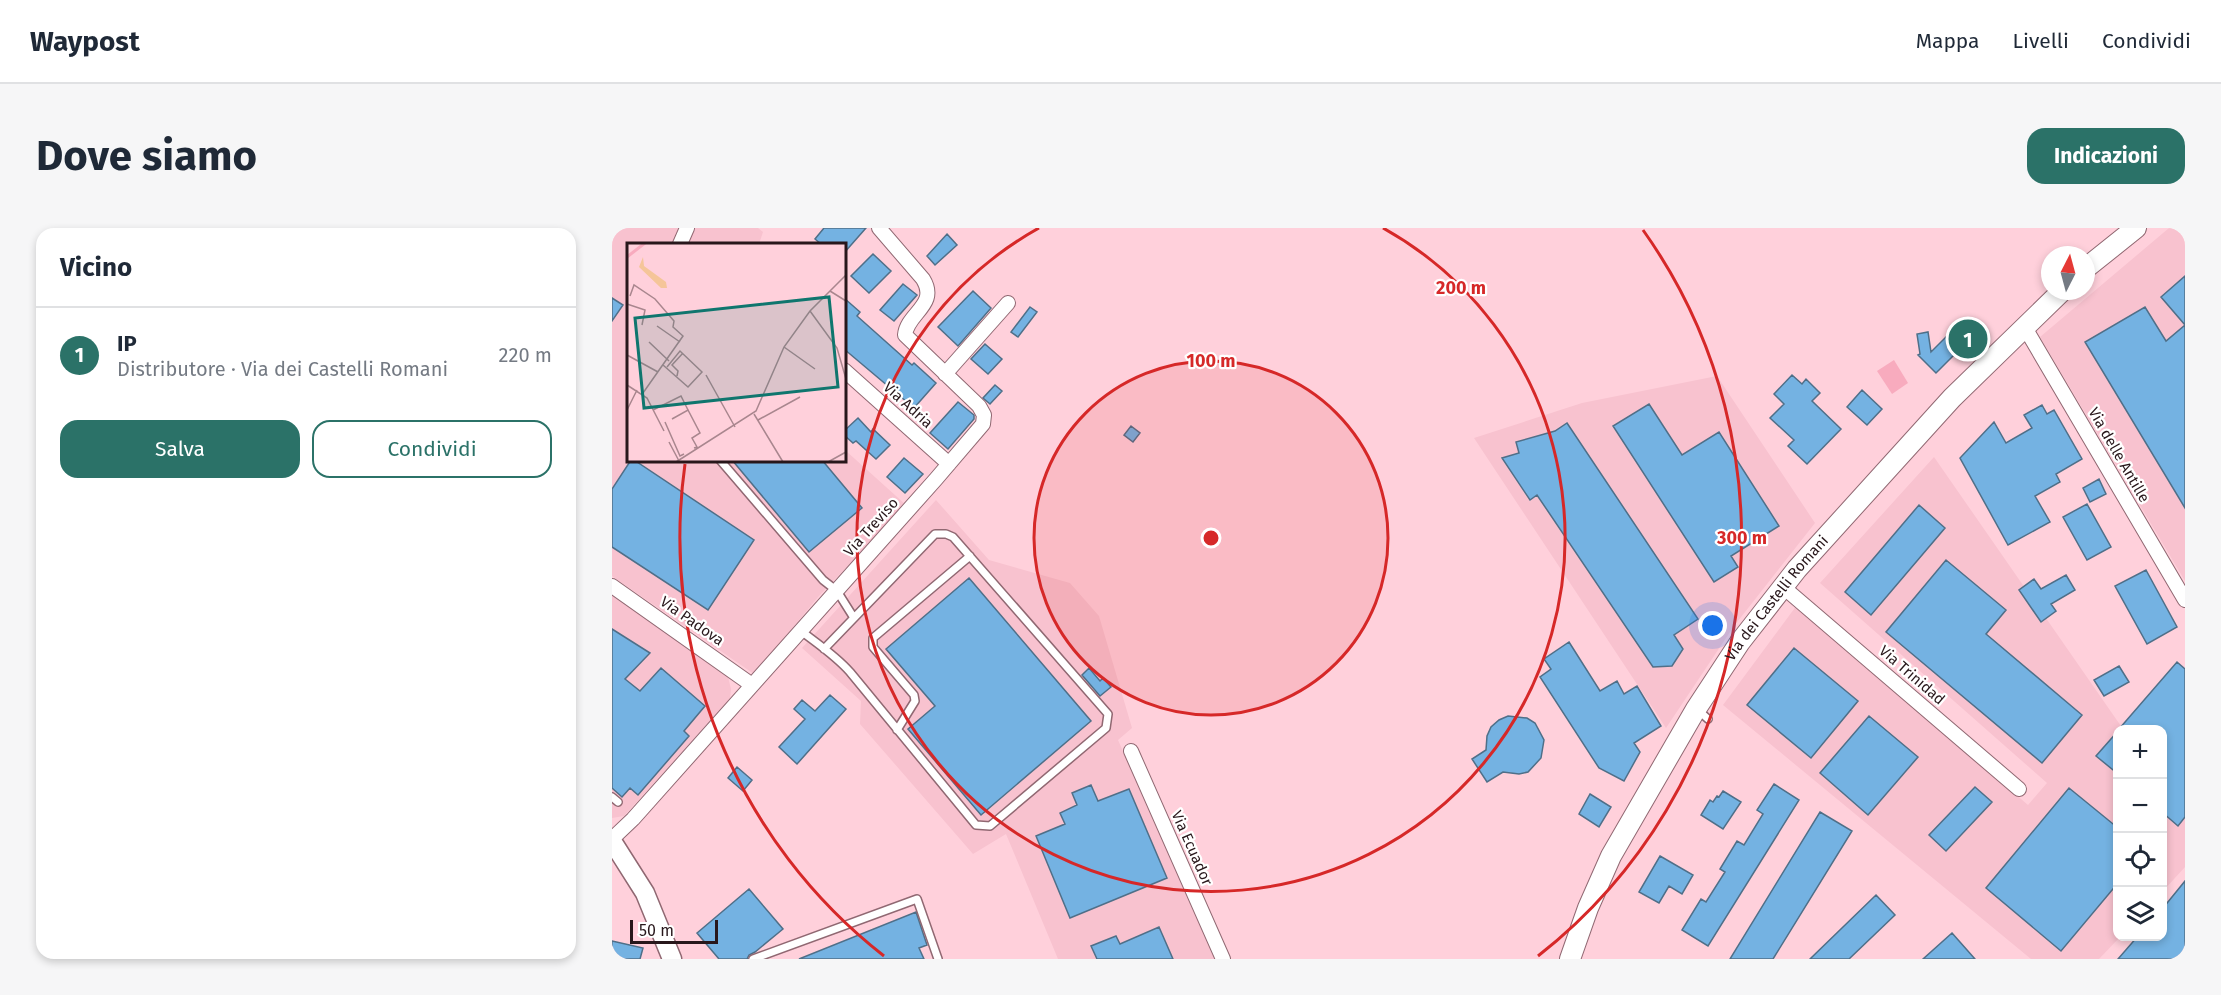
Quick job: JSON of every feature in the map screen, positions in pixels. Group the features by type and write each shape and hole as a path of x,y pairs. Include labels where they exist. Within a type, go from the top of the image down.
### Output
{"main road":[{"path":"2095,261 2136,228"},
{"name":"Via dei Castelli Romani","path":"1570,959 1607,864 1702,714 1740,642 1782,586 1952,398 2052,300"}],"street":[{"path":"680,243 687,228"},
{"name":"Via Treviso","path":"612,840 980,430 984,415 977,404 905,336 907,327 924,304 927,288 923,279 879,228"},
{"path":"945,374 1008,303"},
{"name":"Via delle Antille","path":"2024,326 2185,600"},
{"name":"Via Adria","path":"846,372 949,464"},
{"name":"Via Padova","path":"612,586 752,685"},
{"name":"Via Trinidad","path":"1782,586 2019,789"},
{"name":"Via Ecuador","path":"1131,751 1223,959"},
{"path":"612,840 645,893 672,959"}],"lane":[{"path":"722,462 823,580 837,591 854,618"},
{"path":"801,631 850,672 971,822 983,827 990,826 1106,728 1108,714 953,537 946,534 935,534 824,649"},
{"path":"897,730 915,701 914,695 873,647 873,638 970,556"},
{"path":"753,959 917,899 938,959"}],"shaded area":[{"path":"612,228 758,228 763,232 759,243 627,243 627,462 846,462 846,451 906,505 819,596 754,674 612,576"},
{"path":"2169,228 2185,228 2185,581 2040,337 2084,300 2095,300 2095,291"},
{"path":"1894,360 1908,383 1892,394 1877,371"},
{"path":"1717,376 1815,523 1734,626 1666,728 1474,438 1582,403"},
{"path":"1934,457 2120,725 2113,725 2113,941 2116,941 2099,959 2031,959 1723,705 1797,605 2028,805 2047,783 1820,583"},
{"path":"936,500 989,560 1070,583 1099,616 1132,728 1118,740 1215,959 1058,959 1006,834 973,854 860,724 861,701 802,648"},
{"path":"612,595 721,670 728,677 731,689 730,699 624,816 612,818"},
{"path":"2167,793 2185,819 2185,867 2167,887"}],"building":[{"path":"824,228 866,228 846,251 846,243 820,243 815,239"},
{"path":"947,234 957,245 935,265 927,256"},
{"path":"873,254 891,271 869,293 851,276"},
{"path":"2185,276 2185,325 2161,297"},
{"path":"903,284 917,295 894,321 880,310"},
{"path":"973,291 991,308 958,346 938,327"},
{"path":"612,298 623,305 612,321"},
{"path":"846,300 860,312 857,316 936,383 914,408 846,351"},
{"path":"1030,307 1037,312 1018,337 1011,332"},
{"path":"2145,307 2166,341 2185,325 2185,508 2085,342"},
{"path":"1965,318 1985,338 1965,358 1958,351 1936,373 1918,355 1920,354 1917,334 1928,332 1931,352"},
{"path":"985,344 1002,359 988,374 971,359"},
{"path":"1792,375 1802,384 1806,379 1820,393 1812,401 1841,429 1807,464 1788,446 1794,440 1770,418 1784,404 1774,394"},
{"path":"995,385 1002,391 990,404 983,398"},
{"path":"1862,390 1882,409 1867,425 1847,407"},
{"path":"958,402 974,415 974,419 948,449 930,433"},
{"path":"1649,404 1682,455 1719,432 1779,526 1731,556 1738,567 1714,582 1613,426"},
{"path":"2042,405 2047,414 2054,410 2082,459 2056,474 2060,482 2035,496 2050,522 2008,545 1960,458 1994,422 2006,443 2032,428 2024,415"},
{"path":"858,418 871,432 873,429 890,445 876,459 856,441 853,443 846,437 846,429"},
{"path":"1567,423 1698,619 1674,635 1683,649 1672,666 1653,667 1537,495 1530,500 1502,458 1519,453 1516,442 1555,431"},
{"path":"1131,426 1140,433 1133,442 1124,435"},
{"path":"904,458 923,474 905,493 887,477"},
{"path":"630,462 637,462 754,540 708,610 612,547 612,489"},
{"path":"734,462 824,462 862,508 809,552"},
{"path":"2099,479 2106,494 2090,502 2083,488"},
{"path":"2087,504 2111,547 2087,560 2063,517"},
{"path":"1919,505 1945,528 1871,615 1845,592"},
{"path":"1946,560 2006,610 1986,634 2082,715 2042,763 1886,632"},
{"path":"2146,570 2177,627 2147,644 2115,586"},
{"path":"2066,575 2075,590 2051,604 2056,611 2041,622 2019,590 2034,579 2041,589"},
{"path":"969,578 1091,721 981,815 908,729 935,706 886,649"},
{"path":"612,629 650,653 625,679 640,691 661,668 705,706 684,731 689,736 638,795 630,788 622,797 612,788"},
{"path":"1569,642 1600,691 1617,681 1624,694 1637,686 1661,726 1634,743 1640,752 1624,781 1599,768 1540,677 1551,669 1544,659"},
{"path":"1794,648 1858,701 1811,758 1747,705"},
{"path":"2177,662 2185,669 2185,817 2178,826 2167,816 2167,725 2122,725"},
{"path":"2119,666 2129,682 2104,696 2094,680"},
{"path":"1089,668 1100,681 1103,678 1111,687 1100,696 1082,675"},
{"path":"830,695 846,709 797,764 779,747 805,719 794,709 802,700 815,711"},
{"path":"1508,716 1527,718 1535,723 1544,740 1541,758 1528,772 1519,774 1503,772 1487,782 1472,759 1486,750 1487,736 1491,727"},
{"path":"1869,716 1918,757 1868,815 1820,773"},
{"path":"2113,737 2113,770 2096,756"},
{"path":"737,767 752,780 743,791 728,778"},
{"path":"1774,784 1799,800 1708,946 1682,930 1701,899 1706,902 1725,872 1720,869 1737,841 1744,845 1763,814 1757,810"},
{"path":"1091,785 1098,801 1129,789 1167,878 1070,918 1036,836 1065,824 1060,813 1077,805 1072,793"},
{"path":"1975,787 1992,802 1946,851 1929,835"},
{"path":"2069,788 2113,824 2113,889 2061,951 1986,888"},
{"path":"1723,791 1741,802 1723,829 1701,815 1710,800 1713,802"},
{"path":"1590,794 1611,807 1599,827 1579,814"},
{"path":"1820,812 1852,831 1773,959 1730,959"},
{"path":"1660,856 1693,875 1682,894 1669,886 1659,903 1639,892"},
{"path":"2185,881 2185,959 2118,959 2134,941 2167,941 2167,903"},
{"path":"749,889 783,929 747,959 719,959 697,933"},
{"path":"1876,895 1895,915 1849,959 1810,959"},
{"path":"916,912 927,945 919,948 924,959 799,959"},
{"path":"1159,927 1173,959 1097,959 1091,946 1116,936 1120,944"},
{"path":"1952,933 1975,959 1923,959"},
{"path":"612,941 643,948 640,959 612,959"}],"place":[{"name":"IP","path":"1968,339"}]}
